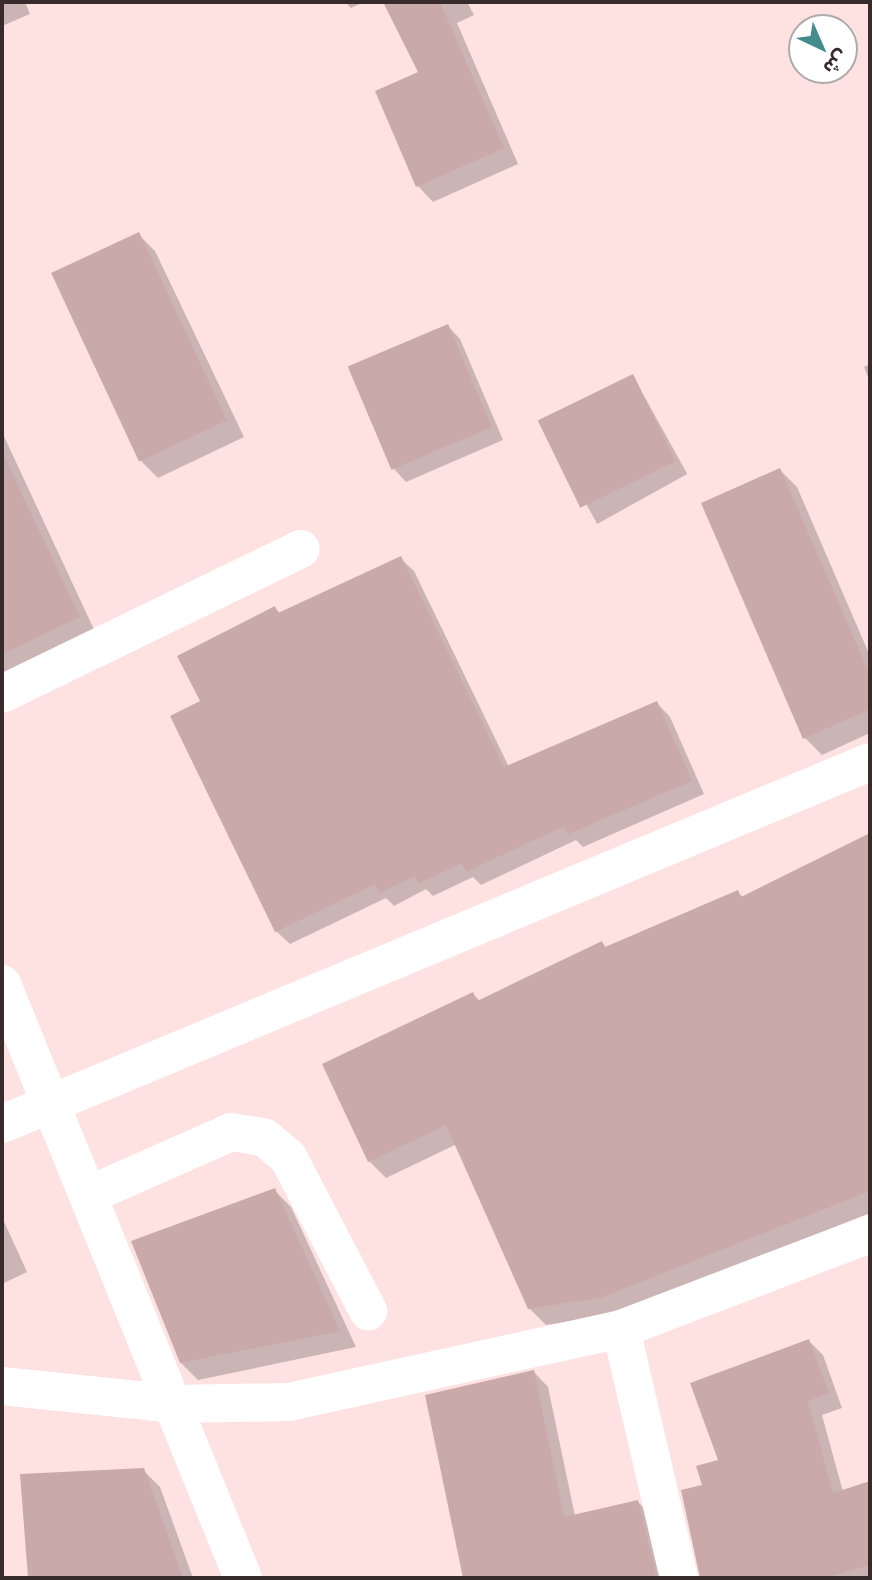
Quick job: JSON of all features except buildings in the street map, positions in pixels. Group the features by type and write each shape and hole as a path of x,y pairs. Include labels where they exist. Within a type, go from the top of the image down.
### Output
{"street":[{"path":"2,694 302,549"},
{"path":"2,1124 870,762"},
{"path":"2,984 91,1194 243,1578"},
{"path":"91,1194 231,1132 264,1137 288,1157 369,1311"},
{"path":"2,1386 176,1404 289,1402 621,1329 870,1234"},
{"path":"621,1329 679,1578"}]}
